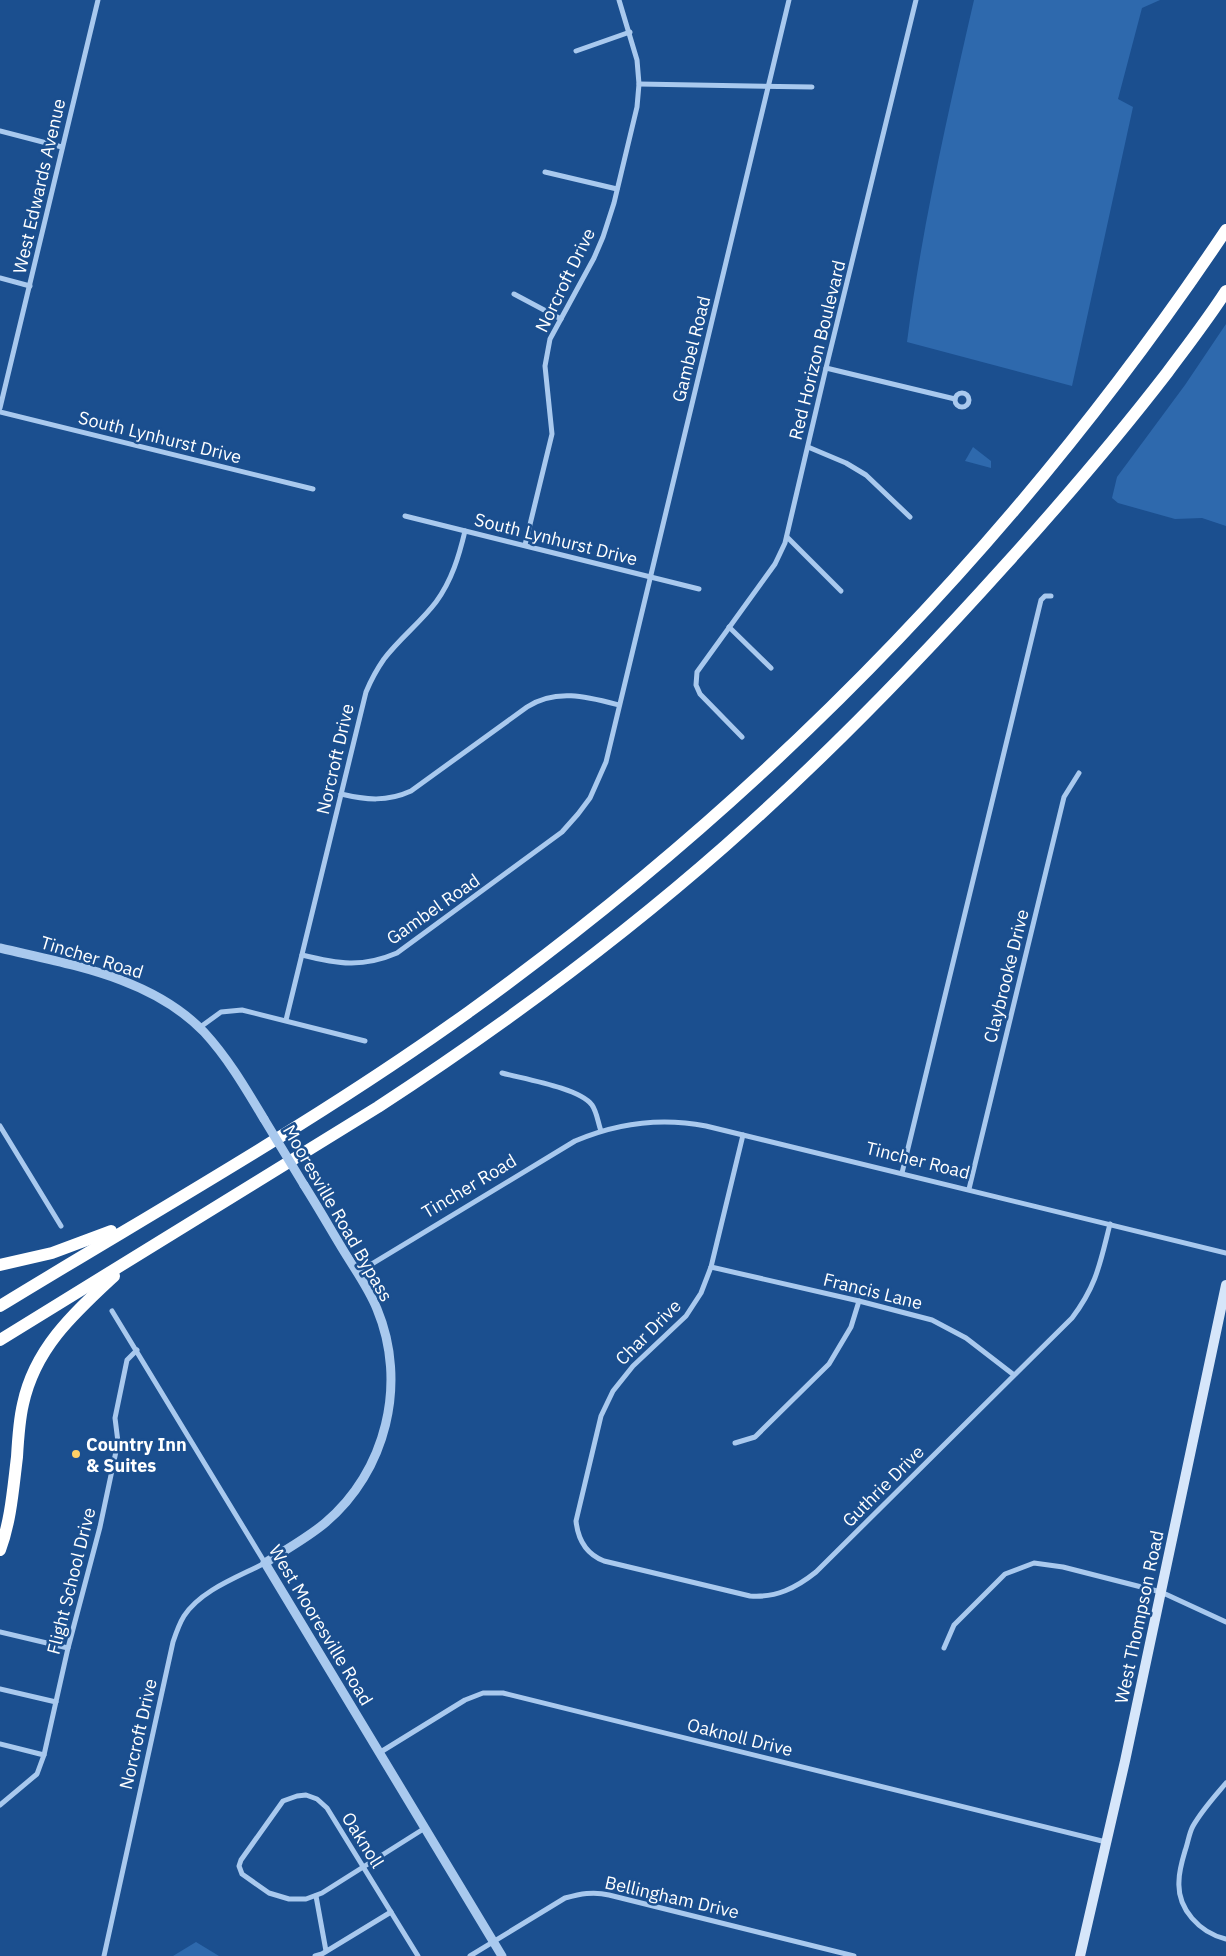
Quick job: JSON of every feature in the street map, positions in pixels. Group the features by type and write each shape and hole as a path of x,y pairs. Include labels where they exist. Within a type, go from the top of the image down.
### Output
{"highway":[{"path":"0,1306 363,1084 469,1012 590,920 700,830 850,690 915,623 1011,515 1117,384 1226,230"},
{"path":"0,1340 378,1107 477,1041 607,944 724,846 780,796 889,690 1043,524 1140,408 1226,291"},
{"path":"0,1265 52,1254 139,1221"},
{"path":"0,1550 10,1515 20,1419 31,1377 44,1352 69,1318 136,1256"}],"main road":[{"name":"West Thompson Road","path":"1080,1956 1226,1285"}],"street":[{"name":"West Edwards Avenue","path":"0,410 98,0"},
{"name":"Norcroft Drive","path":"525,546 551,440 552,422 545,366 550,339 597,251 608,222 637,107 640,84 636,54 619,0"},
{"name":"Gambel Road","path":"302,955 331,962 356,964 375,961 393,955 562,832 590,798 606,762 790,0"},
{"name":"Red Horizon Boulevard","path":"742,737 700,694 696,683 700,668 778,560 787,537 826,368 916,0"},
{"path":"576,51 630,32"},
{"path":"640,84 812,87"},
{"path":"0,132 62,147"},
{"path":"545,172 617,189"},
{"path":"0,278 30,286"},
{"path":"514,294 561,319"},
{"path":"826,368 955,399"},
{"name":"South Lynhurst Drive","path":"0,410 313,489"},
{"path":"808,447 846,463 866,475 910,517"},
{"name":"South Lynhurst Drive","path":"405,516 699,589"},
{"name":"Norcroft Drive","path":"286,1020 364,700 374,674 385,658 432,608 442,593 456,566 466,531"},
{"path":"787,537 842,592"},
{"path":"902,1173 1041,600 1045,596 1051,596"},
{"path":"729,627 771,668"},
{"path":"341,794 376,800 392,798 411,791 527,707 541,700 569,695 619,705"},
{"name":"Claybrooke Drive","path":"969,1189 1064,797 1079,773"},
{"name":"Tincher Road","path":"0,948 85,969 131,984 166,1002 199,1028"},
{"path":"199,1028 217,1014 234,1010 250,1011 365,1041"},
{"name":"Mooresville Road Bypass","path":"199,1028 227,1062 264,1119 358,1273 380,1318 390,1360 391,1389 389,1408 380,1445 368,1472 342,1507 324,1524 265,1563"},
{"path":"502,1073 580,1095 588,1100 594,1108 601,1131"},
{"name":"Tincher Road","path":"358,1273 561,1148 601,1131 635,1123 670,1121 696,1124 743,1134 1226,1253"},
{"path":"0,1126 61,1226"},
{"name":"Char Drive","path":"584,1547 577,1532 576,1521 604,1408 622,1378 672,1330 689,1311 701,1293 711,1267 743,1134"},
{"name":"Guthrie Drive","path":"584,1547 594,1556 604,1561 738,1594 762,1596 785,1591 804,1582 1072,1318 1085,1300 1095,1280 1110,1224"},
{"name":"Francis Lane","path":"711,1267 932,1320 966,1338 1014,1375"},
{"path":"735,1442 755,1437 829,1364 851,1327 859,1301"},
{"name":"West Mooresville Road","path":"112,1311 502,1956"},
{"name":"Flight School Drive","path":"0,1805 37,1774 44,1755 68,1648 100,1528 118,1442 115,1418 127,1360 137,1350"},
{"name":"Norcroft Drive","path":"104,1956 167,1668 173,1642 180,1624 187,1612 202,1597 265,1563"},
{"path":"944,1648 954,1625 1005,1574 1034,1563 1063,1566 1160,1592 1226,1622"},
{"path":"0,1632 68,1648"},
{"path":"0,1689 56,1702"},
{"name":"Oaknoll Drive","path":"379,1753 465,1700 483,1693 503,1693 1106,1842"},
{"path":"0,1744 44,1755"},
{"path":"1226,1783 1200,1814 1192,1828 1178,1883 1184,1906 1193,1920 1210,1933 1226,1939"},
{"name":"Oaknoll","path":"316,1896 303,1899 278,1897 266,1891 241,1871 241,1860 279,1805 291,1798 302,1795 313,1797 325,1805 418,1956"},
{"path":"326,1951 316,1896 425,1828"},
{"name":"Bellingham Drive","path":"470,1956 565,1898 576,1894 597,1893 854,1956"},
{"path":"316,1956 390,1912"}],"shaded area":[{"path":"974,0 1160,0 1142,8 1118,99 1133,107 1072,386 907,342 928,213"},
{"path":"1226,324 1226,526 1202,518 1175,519 1118,503 1112,498 1117,477 1185,385"},
{"path":"973,447 991,461 991,468 965,461"},
{"path":"196,1942 219,1956 173,1956"}],"place":[{"name":"Country Inn & Suites","path":"76,1454"}]}
